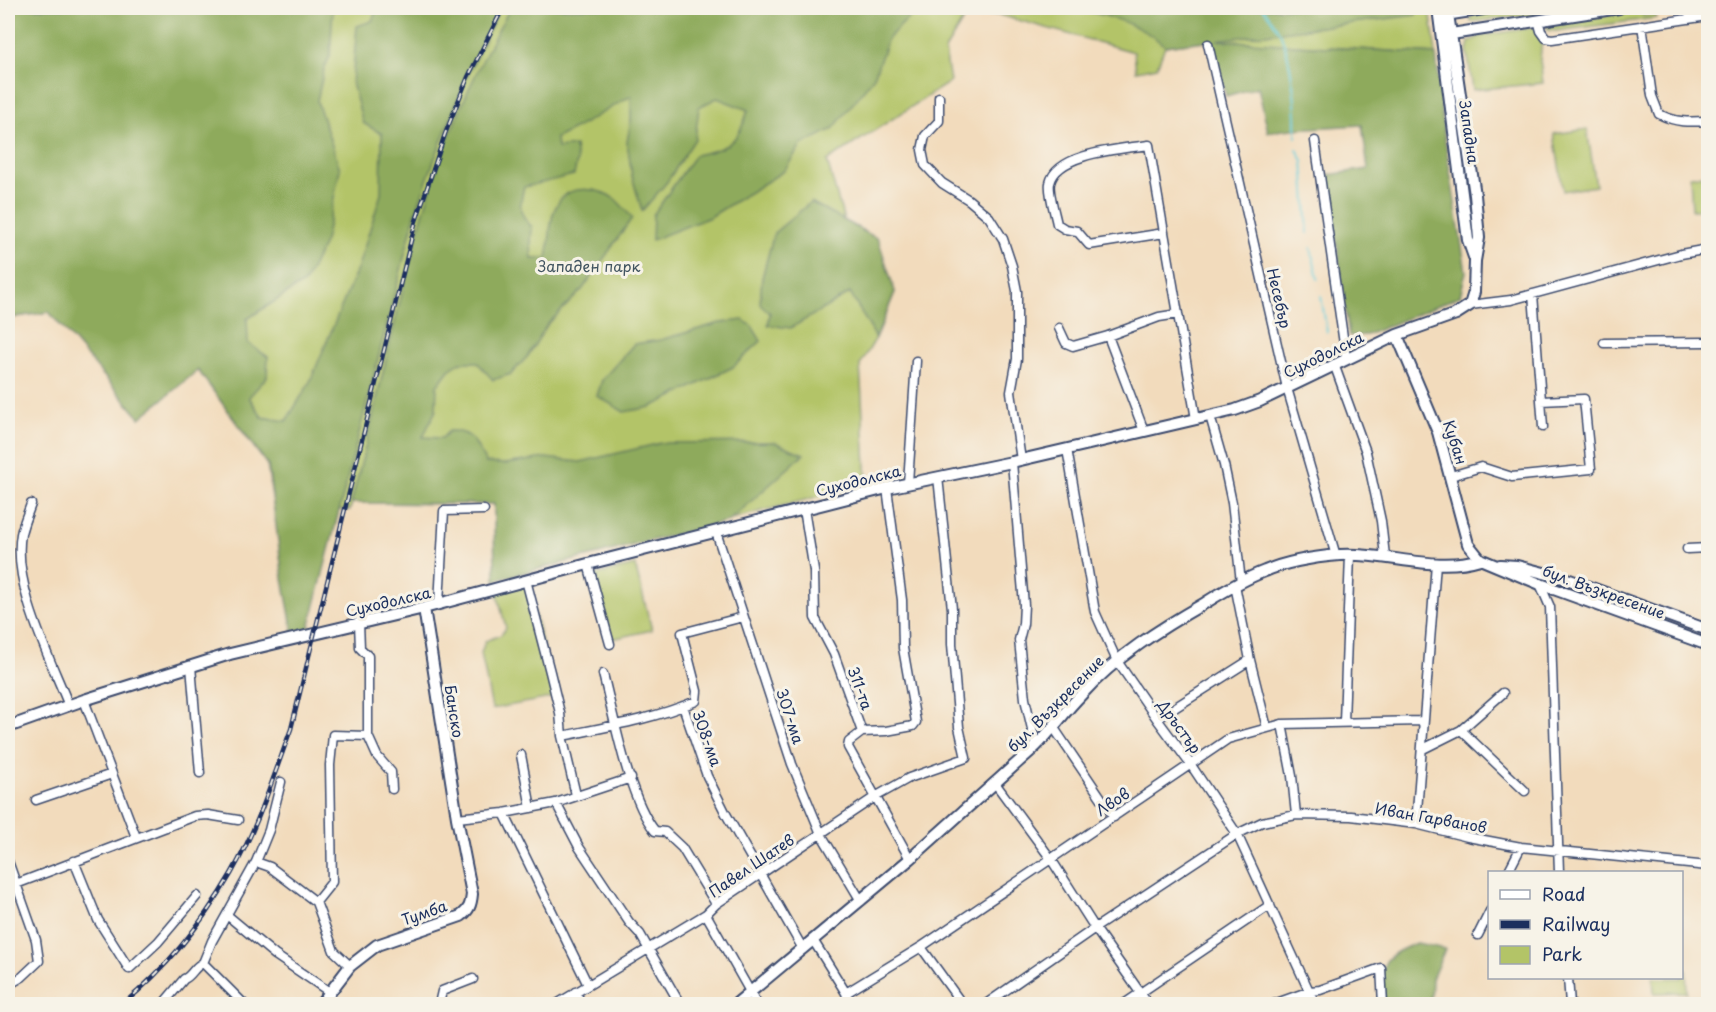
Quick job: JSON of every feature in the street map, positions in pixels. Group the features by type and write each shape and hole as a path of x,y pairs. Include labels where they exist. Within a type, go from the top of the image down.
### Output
{"street":[{"path":"1443,11 1490,8"},
{"path":"1446,35 1619,8"},
{"name":"Западна","path":"1443,11 1468,240 1475,261 1474,292 1470,305"},
{"path":"1538,20 1546,38 1708,15"},
{"path":"1642,26 1652,96 1659,114 1679,122 1708,121"},
{"name":"Несебър","path":"1208,44 1287,388 1336,556"},
{"path":"939,97 939,121 925,136 922,150 925,165 942,183 969,200 989,217 1003,239 1017,291 1017,359 1011,392 1024,605 1019,640 1025,699 1036,746"},
{"path":"1315,141 1346,358"},
{"path":"1164,233 1089,244 1077,231 1065,230 1057,224 1049,183 1056,170 1084,156 1149,145 1196,419"},
{"name":"Суходолска","path":"8,727 84,700 240,651 424,608 908,483 1016,461 1210,416 1260,401 1346,358 1397,335 1456,314 1470,305 1511,300 1681,254 1708,249"},
{"path":"1533,294 1543,427"},
{"path":"1059,328 1066,343 1073,346 1159,317 1178,314"},
{"name":"Кубан","path":"1397,335 1438,432 1468,544 1485,562"},
{"path":"1108,336 1144,431"},
{"path":"1604,343 1708,342"},
{"path":"908,483 916,361"},
{"path":"1334,364 1366,452 1381,520 1385,556"},
{"path":"1451,476 1482,467 1512,477 1591,469 1584,399 1541,401"},
{"path":"1210,416 1232,502 1238,583 1250,660 1267,728"},
{"name":"Дръстър","path":"1067,449 1095,612 1118,661 1237,834 1315,1005"},
{"name":"Павел Шатев","path":"557,1005 705,914 716,904 875,797 909,778 966,758 959,727 952,644 952,609 938,477"},
{"path":"862,732 886,731 913,726 916,722 903,648 902,600 888,488"},
{"path":"31,504 21,535 21,568 25,596 69,706"},
{"name":"311-та","path":"804,509 814,571 815,618 834,654 862,732 849,742 848,747 910,859"},
{"path":"439,604 444,511 484,510"},
{"name":"307-ма","path":"716,532 792,764 821,834 861,901"},
{"path":"1687,549 1708,548"},
{"path":"1344,722 1350,555"},
{"name":"бул. Възкресение","path":"736,1005 910,859 1036,746 1054,728 1081,694 1118,661 1176,620 1238,583 1266,570 1293,563 1350,555 1385,556 1436,563 1485,562 1517,566 1558,577 1708,630"},
{"name":"бул. Възкресение","path":"1485,562 1708,645"},
{"path":"1416,824 1436,563"},
{"path":"588,564 610,644"},
{"path":"526,580 560,713 562,736 576,795"},
{"path":"1540,584 1550,607 1559,871"},
{"name":"Банско","path":"424,608 457,818"},
{"name":"308-ма","path":"743,616 682,633 697,691 696,701 683,706 707,776 759,876 803,949"},
{"path":"359,623 360,648 368,656 369,736 377,756 391,772 392,789"},
{"path":"1157,719 1250,660"},
{"path":"191,666 200,773"},
{"path":"603,674 631,778 646,820 655,831 665,832 682,848 716,904"},
{"path":"1423,749 1461,730 1503,693"},
{"path":"84,700 136,837"},
{"path":"562,736 683,706"},
{"name":"Лвов","path":"846,993 921,947 1228,739 1282,724 1423,721"},
{"path":"1282,724 1292,776 1296,815"},
{"path":"1054,728 1114,817"},
{"path":"1461,730 1525,791"},
{"path":"316,902 332,882 330,765 333,735 369,736"},
{"path":"521,755 531,808"},
{"path":"36,800 112,774"},
{"path":"457,818 504,813 556,803 631,778"},
{"path":"163,1005 198,965 203,963 212,941 256,862 269,830 281,782"},
{"path":"994,783 1051,859 1148,1005"},
{"path":"556,803 579,847 628,922 640,934 680,1005"},
{"path":"504,813 588,985"},
{"path":"16,884 195,816 208,815 238,820"},
{"name":"Иван Гарванов","path":"986,1005 1095,928 1237,834 1262,822 1296,815 1351,816 1416,824 1521,847 1708,866"},
{"name":"Тумба","path":"321,1005 350,966 377,945 461,916 468,911 472,894 457,818"},
{"path":"1509,871 1521,847"},
{"path":"8,861 36,940 39,961 8,985"},
{"path":"74,861 98,920 129,969 158,942 197,896"},
{"path":"256,862 270,867 316,902 334,951 350,966"},
{"path":"1124,1005 1270,905"},
{"path":"705,914 757,1005"},
{"path":"227,915 275,954 331,993"},
{"path":"1478,935 1488,915"},
{"path":"813,940 846,993 849,1005"},
{"path":"921,947 963,1005"},
{"path":"203,963 244,1005"},
{"path":"1274,1005 1381,968 1383,1005"},
{"path":"439,1005 442,991 472,979"},
{"path":"1568,979 1570,1005"},
{"path":"575,992 582,1005"}],"green space":[{"name":"Западен парк","path":"8,8 1430,8 1436,54 1212,40 1165,46 1157,67 1136,71 1134,52 999,15 966,15 945,50 950,82 827,161 844,220 878,239 895,292 876,338 860,365 867,484 495,580 494,504 352,503 350,510 274,510 267,465 198,370 140,418 49,312 16,317 8,321"},
{"path":"8,8 333,8 330,56 324,69 317,101 340,169 325,241 305,282 247,319 248,343 268,357 267,377 249,397 262,417 286,421 309,384 358,267 381,194 382,134 363,123 352,83 357,26 372,21 377,8 500,8 454,110 415,215 309,628 293,632 283,579 268,465 198,370 140,418 49,312 16,317 8,321"},
{"path":"510,8 919,8 888,38 874,77 833,129 801,145 784,171 710,217 652,240 653,215 695,155 716,150 730,143 740,130 748,110 717,98 699,107 695,139 667,182 642,211 632,176 627,142 631,120 631,96 556,138 557,148 575,146 577,161 574,175 524,187 521,209 524,218 532,227 532,259 547,258 555,209 563,197 570,192 594,190 610,196 632,218 582,290 547,325 528,356 511,374 493,380 477,362 461,362 449,370 437,386 436,410 423,437 442,438 449,431 464,433 473,440 486,463 505,464 545,458 580,462 661,443 774,442 804,454 729,521 495,580 494,504 351,503 413,250 431,187 460,108"},
{"path":"1075,8 1417,8 1416,15 1217,40 1436,54 1443,127 1466,272 1460,296 1367,335 1349,336 1328,175 1368,169 1362,125 1268,132 1258,87 1226,96 1212,40 1165,46 1134,26 1111,17"},
{"path":"1522,8 1593,8 1471,22 1471,17 1475,15"},
{"path":"1641,9 1643,16 1656,14 1656,18 1556,31 1547,30 1546,26"},
{"path":"1536,27 1542,40 1540,60 1543,83 1473,90 1467,51 1469,42 1480,36"},
{"path":"1587,129 1596,186 1563,191 1554,134"},
{"path":"1708,175 1708,209 1692,210 1690,176"},
{"path":"811,202 878,239 895,292 876,338 850,293 791,328 768,325 770,313 760,304 762,278 774,233"},
{"path":"743,320 752,326 761,341 733,367 651,407 624,412 597,396 602,380 634,344 660,340 720,323"},
{"path":"635,565 652,630 612,639 595,575"},
{"path":"526,580 556,697 492,709 481,653 485,641 501,635 506,628 496,589"},
{"path":"1417,943 1445,949 1432,979 1431,1004 1383,1004 1382,972 1384,965 1388,959 1404,948"},
{"path":"1683,969 1686,969 1687,992 1654,993 1653,979 1683,979"}],"waterway":[{"path":"1263,8 1275,24 1285,46 1295,99 1296,137"},
{"path":"1297,149 1303,161 1308,233"},
{"path":"1311,248 1318,279"},
{"path":"1321,296 1327,332"}],"railway":[{"path":"123,1004 169,960 208,910 240,857 264,803 291,729 415,224 445,134 468,77 503,8"}]}
